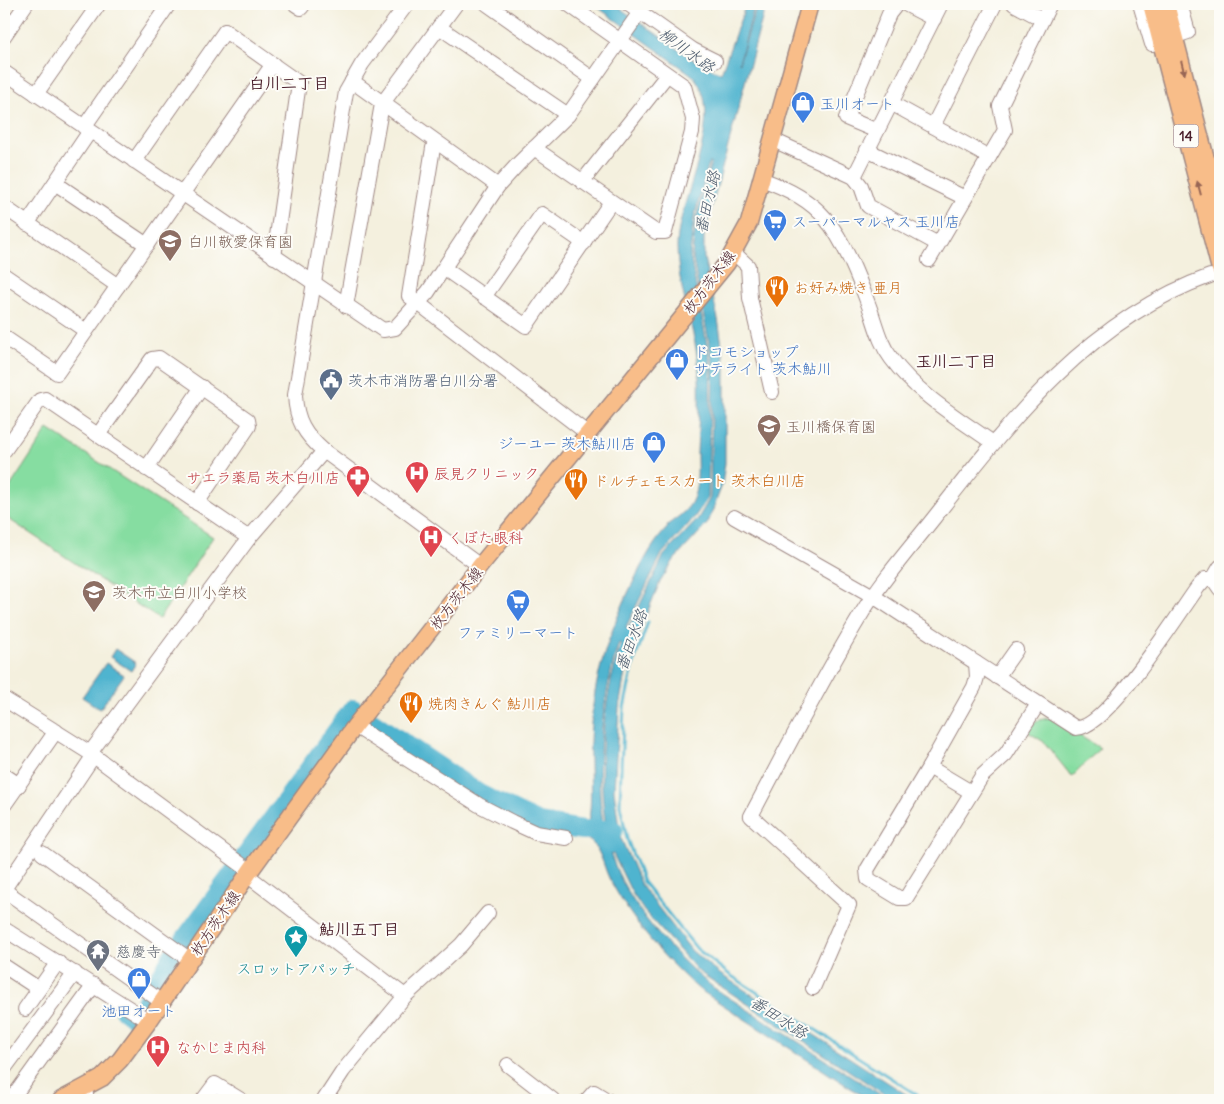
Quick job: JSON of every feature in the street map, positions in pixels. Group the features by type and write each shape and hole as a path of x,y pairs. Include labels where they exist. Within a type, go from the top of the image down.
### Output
{"main road":[{"name":"枚方茨木線","path":"61,1100 86,1095 120,1060 142,1017 181,954 248,873 361,719 480,566 717,275 733,252 749,223 810,4"},
{"name":"14","path":"1151,4 1215,272"},
{"name":"14","path":"1166,4 1220,213"}],"street":[{"path":"4,36 26,4"},
{"path":"36,94 99,4"},
{"path":"28,224 87,129 169,4"},
{"path":"295,4 301,8 304,4"},
{"path":"406,4 346,92 295,395 296,410 302,427 310,440 480,566"},
{"path":"346,306 382,104 456,4"},
{"path":"487,4 593,79"},
{"path":"534,148 656,232 665,232 692,132 693,119 684,86 667,75 622,38 568,4"},
{"path":"628,4 638,16 693,50 715,61"},
{"path":"877,131 846,118 889,14 898,4"},
{"path":"906,4 934,19"},
{"path":"854,177 941,4"},
{"path":"933,126 995,4"},
{"path":"1014,4 1042,19"},
{"path":"929,260 1005,130 1000,106 1050,4"},
{"path":"1140,4 1152,44 1156,42"},
{"path":"1180,4 1188,32 1182,34"},
{"path":"6,80 36,94 314,285 383,330 395,328 428,292 445,269 498,186 568,115 638,16"},
{"path":"439,27 568,115"},
{"path":"134,161 225,30 299,83 274,257"},
{"path":"4,337 57,373 273,64"},
{"path":"582,182 667,75"},
{"path":"352,81 498,186"},
{"path":"891,103 989,157"},
{"path":"773,140 854,177 861,186 868,206 938,244"},
{"path":"436,142 433,148 409,296 587,433"},
{"path":"867,150 965,198"},
{"path":"761,179 795,194 825,218 847,253 869,306 880,341 891,358 917,386 993,443"},
{"path":"55,183 147,244"},
{"path":"445,269 526,326 611,202"},
{"path":"4,207 118,286"},
{"path":"484,297 542,214 584,243"},
{"path":"733,252 748,266 750,298 772,392"},
{"path":"813,988 849,905 751,816 873,596 993,443 1049,381 1109,330 1148,304 1215,272"},
{"path":"4,275 86,331"},
{"path":"98,435 152,359 159,358 202,387 248,420 249,426 197,503"},
{"path":"146,469 202,387"},
{"path":"4,451 40,400 44,399 248,538"},
{"path":"155,997 4,889 92,754 248,538 324,451"},
{"path":"734,517 873,596 1076,728 1084,727 1096,719 1116,700 1198,587 1205,579 1218,578"},
{"path":"997,677 1016,650"},
{"path":"976,663 977,677 974,687 929,767 867,870 868,879 899,898 906,898 971,792 982,776 1006,754 1038,704"},
{"path":"4,699 92,754 406,996"},
{"path":"361,719 479,805 536,833 566,838"},
{"path":"5,804 56,731"},
{"path":"929,767 971,792"},
{"path":"4,775 19,785"},
{"path":"42,853 181,954"},
{"path":"324,1100 343,1071 406,996 427,979 461,945 488,914"},
{"path":"4,929 92,988 142,1017"},
{"path":"25,1009 56,964"},
{"path":"4,966 39,989"},
{"path":"4,1069 73,975"},
{"path":"11,1100 92,988"},
{"path":"508,1066 553,1100"},
{"path":"203,1100 215,1084 241,1100"},
{"path":"588,1100 594,1092 606,1100"}],"green space":[{"path":"48,429 213,537 159,619 4,516 4,496"},
{"path":"1050,718 1100,748 1072,777 1044,742 1028,732 1037,722"}],"water":[{"name":"番田水路","path":"593,4 614,4 692,59 721,73 746,4 755,4 739,63 757,4 766,4 704,236 704,258 718,319 725,364 725,463 722,485 708,523 674,560 660,582 627,661 619,708 614,790 620,836 641,885 692,951 720,974 915,1100 893,1100 699,972 644,911 632,893 613,854 611,854 618,873 640,910 653,928 683,961 714,988 889,1100 869,1100 700,990 674,966 638,924 609,878 595,846 587,839 590,827 588,821 590,806 591,721 593,702 606,649 627,595 645,559 668,527 667,525 680,516 689,506 694,497 696,485 699,374 696,348 680,276 677,247 679,227 699,158 706,112 702,92 692,75","holes":["709,163 711,163 696,218 692,255 713,364 710,498 697,520 664,555 628,629 626,627 662,554 694,518 708,498 711,365 690,255 694,218","619,643 621,644 610,687 603,731 602,777 605,821 603,822 599,780 602,732 608,684"]},
{"path":"115,649 136,663 131,671 110,657"},
{"path":"106,663 124,675 100,709 82,697"}],"waterway":[{"name":"番田水路","path":"648,622 634,662 624,708 620,805 627,839 643,882 697,949 730,975 925,1100"},
{"path":"124,1010 136,1019 172,957 353,709 479,794 538,823 583,830 613,830"}],"place":[{"name":"玉川オート","path":"803,124"},
{"name":"スーパーマルヤス 玉川店","path":"775,242"},
{"name":"白川敬愛保育園","path":"170,262"},
{"name":"お好み焼き 亜月","path":"777,308"},
{"name":"ドコモショップ サテライト 茨木鮎川","path":"677,381"},
{"name":"茨木市消防署白川分署","path":"331,401"},
{"name":"玉川橋保育園","path":"769,447"},
{"name":"ジーユー 茨木鮎川店","path":"654,464"},
{"name":"辰見クリニック","path":"417,494"},
{"name":"サエラ薬局 茨木白川店","path":"358,498"},
{"name":"ドルチェモスカート 茨木白川店","path":"576,501"},
{"name":"くぼた眼科","path":"431,558"},
{"name":"茨木市立白川小学校","path":"94,613"},
{"name":"ファミリーマート","path":"518,622"},
{"name":"焼肉きんぐ 鮎川店","path":"411,724"},
{"name":"スロットアパッチ","path":"296,958"},
{"name":"慈慶寺","path":"98,972"},
{"name":"池田オート","path":"139,1000"},
{"name":"なかじま内科","path":"158,1068"}],"district":[{"name":"白川二丁目","path":"289,83"},
{"name":"玉川二丁目","path":"956,361"},
{"name":"鮎川五丁目","path":"359,929"}],"water label":[{"name":"柳川水路","path":"687,50"}]}
